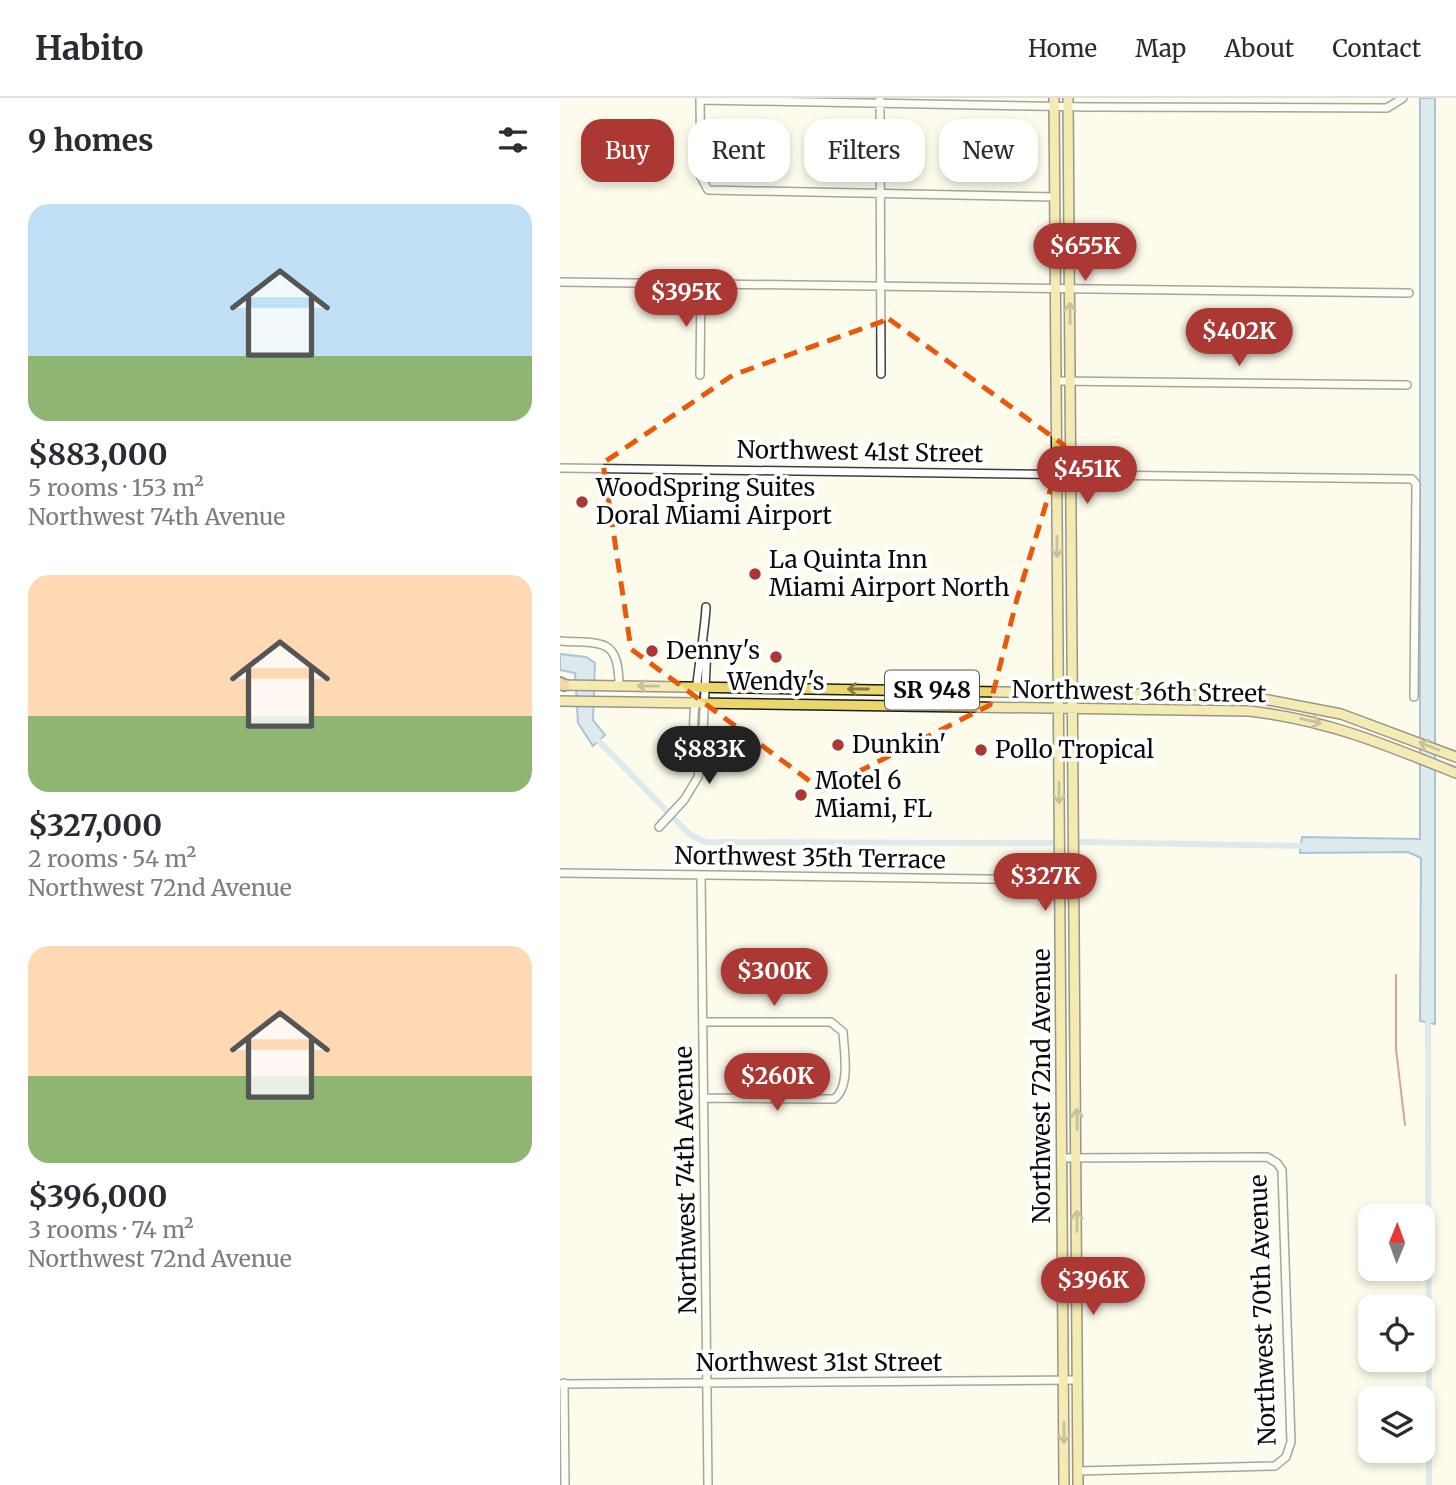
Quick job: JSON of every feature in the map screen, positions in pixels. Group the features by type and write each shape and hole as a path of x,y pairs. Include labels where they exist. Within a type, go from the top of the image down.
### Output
{"main road":[{"name":"Northwest 72nd Avenue","path":"1054,102 1064,1485"},
{"name":"Northwest 72nd Avenue","path":"1068,102 1078,1485"},
{"path":"1055,197 1065,192 1069,185"},
{"name":"Northwest 36th Street","path":"561,684 1195,693 1274,699 1341,714 1401,734 1456,757"},
{"path":"791,688 791,703"},
{"name":"Northwest 36th Street","path":"560,701 1219,709 1275,714 1340,728 1456,773"},
{"path":"1061,1026 1076,1026"},
{"path":"1062,1198 1073,1193 1077,1187"}],"street":[{"path":"1055,197 708,190 701,177 700,99 1387,108 1403,99"},
{"path":"880,100 881,374"},
{"path":"560,282 1409,293"},
{"path":"700,375 701,284"},
{"path":"1056,381 1407,385"},
{"name":"Northwest 41st Street","path":"560,468 1412,479 1416,484 1414,697"},
{"path":"662,824 684,800 698,777 702,754 701,701 707,647 704,644 706,607"},
{"path":"560,641 601,644 611,649 618,658 619,686"},
{"name":"Northwest 35th Terrace","path":"560,873 1060,880"},
{"name":"Northwest 74th Avenue","path":"701,875 708,1485"},
{"path":"703,1021 831,1022 844,1032 844,1086 834,1099 704,1098"},
{"name":"Northwest 70th Avenue","path":"1077,1158 1267,1157 1277,1163 1282,1170 1291,1442 1286,1457 1275,1466 1078,1471"},
{"path":"1062,1158 1077,1158"},
{"name":"Northwest 31st Street","path":"562,1384 1079,1380"},
{"path":"562,1384 565,1485"}],"highlighted area":[{"path":"889,319 1064,445 1017,599 990,705 822,790 631,649 603,463 733,375"}],"water":[{"path":"1420,98 1435,98 1435,1024 1420,1021 1421,858 1408,852 1300,853 1302,837 1420,839"},
{"path":"560,654 586,657 595,663 593,720 605,735 593,746 578,723 575,673 560,670"}],"waterway":[{"path":"594,736 689,834 705,842 1053,843"},
{"path":"1081,842 1306,846"},
{"path":"1428,1017 1429,1485"}],"railway":[{"path":"1396,975 1396,1049 1405,1125"}],"place":[{"name":"WoodSpring Suites Doral Miami Airport","path":"582,502"},
{"name":"La Quinta Inn Miami Airport North","path":"755,574"},
{"name":"Denny's","path":"652,651"},
{"name":"Wendy's","path":"776,657"},
{"name":"Dunkin'","path":"838,745"},
{"name":"Pollo Tropical","path":"981,750"},
{"name":"Motel 6 Miami, FL","path":"801,795"}]}
